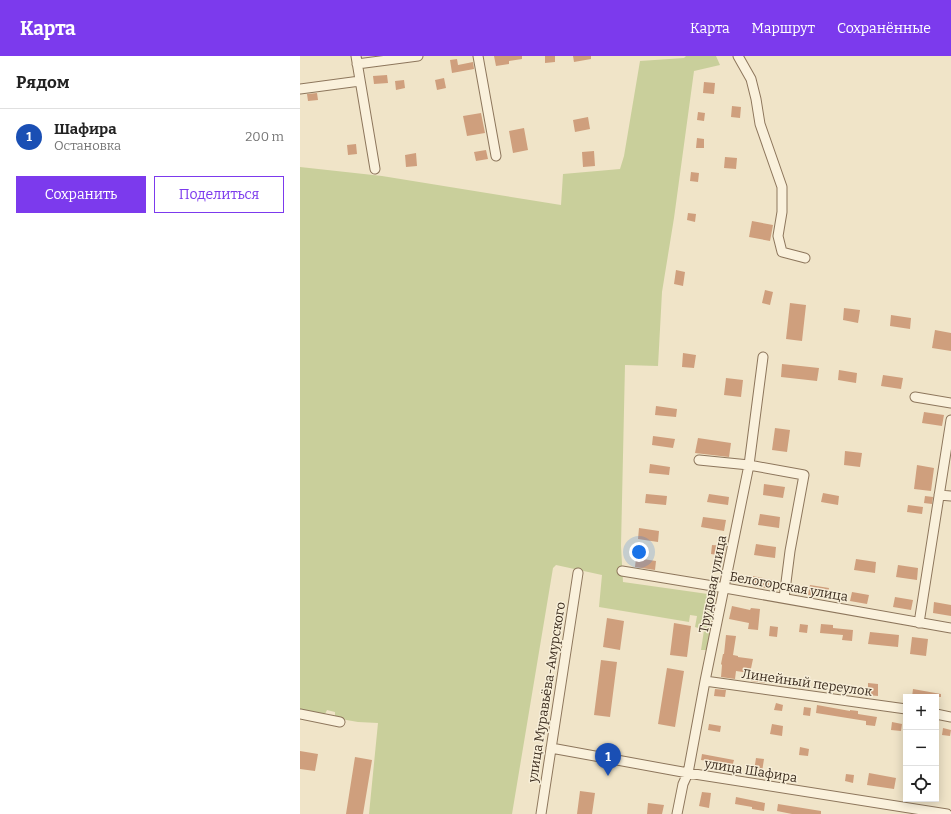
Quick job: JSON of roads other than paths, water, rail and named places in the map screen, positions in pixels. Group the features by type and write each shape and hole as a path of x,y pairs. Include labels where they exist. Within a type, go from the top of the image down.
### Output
{"street":[{"path":"374,169 357,60 418,56"},
{"path":"478,56 496,156"},
{"path":"738,56 751,80 760,124 782,187 782,212 778,236 782,252 805,258"},
{"path":"300,88 360,81"},
{"name":"Трудовая улица","path":"677,814 683,784 688,773 749,465 763,357"},
{"path":"915,397 951,403"},
{"path":"919,622 951,420"},
{"path":"699,460 749,465 804,475 790,551 784,598"},
{"path":"939,495 951,496"},
{"name":"Белогорская улица","path":"622,571 951,628"},
{"name":"улица Муравьёва-Амурского","path":"541,814 578,573"},
{"name":"Линейный переулок","path":"705,681 903,709"},
{"path":"300,714 340,722"},
{"path":"939,715 951,717"},
{"name":"улица Шафира","path":"551,748 688,773 947,814"}],"place":[{"name":"Шафира","path":"608,776"}]}
